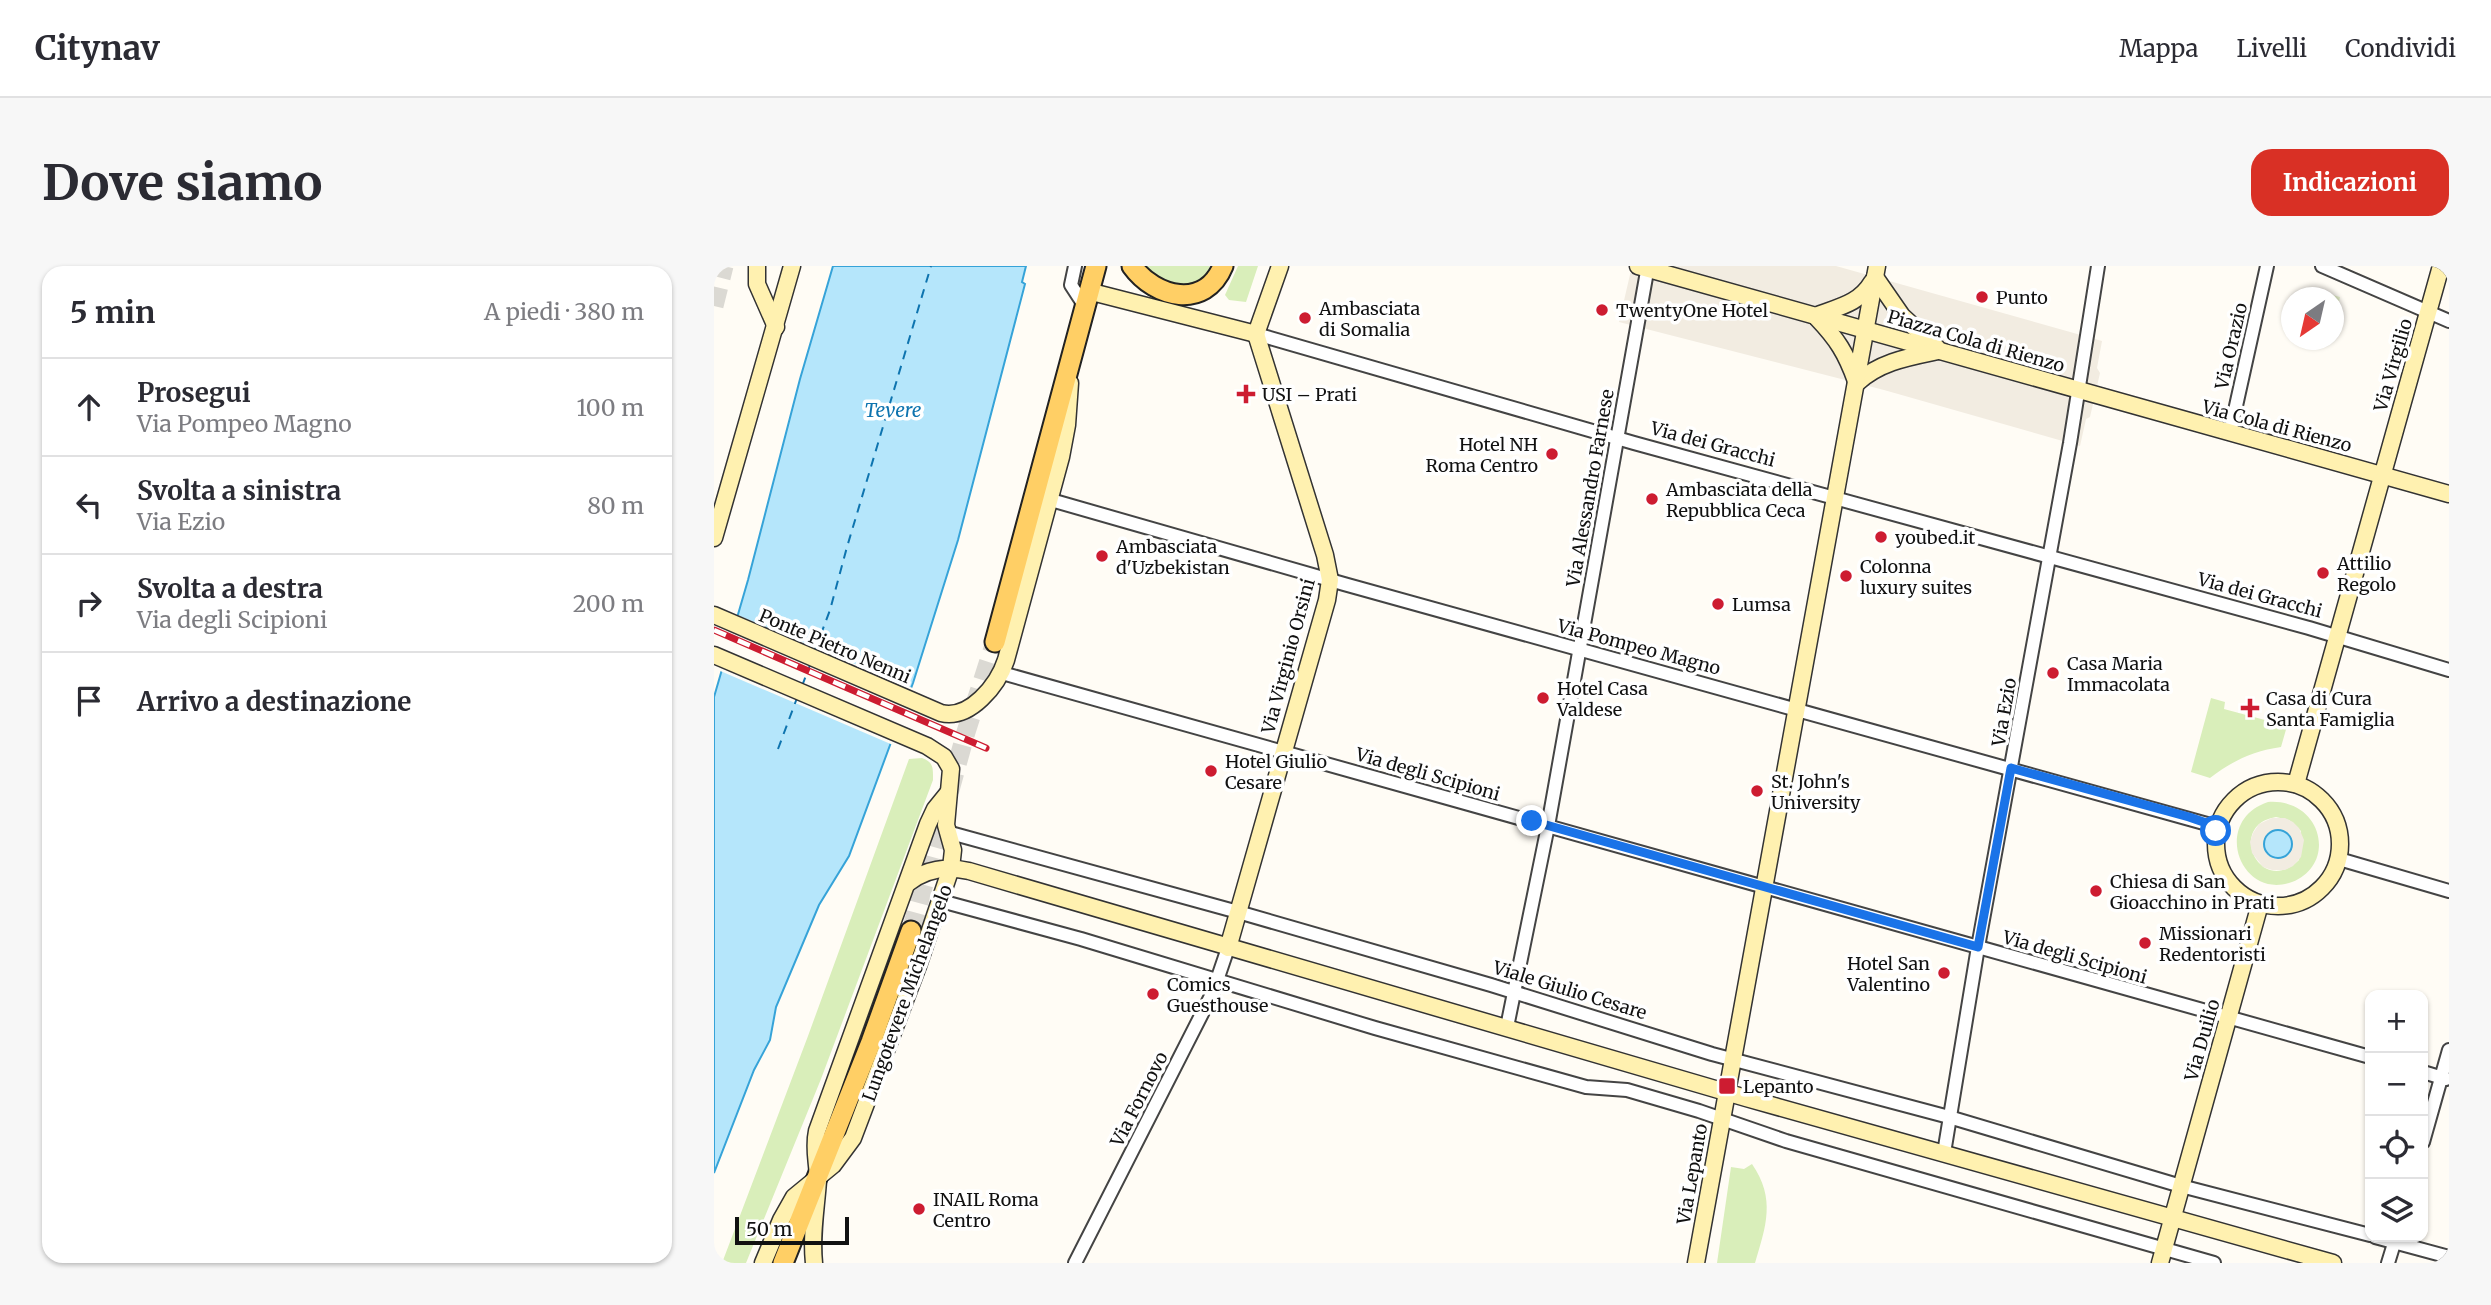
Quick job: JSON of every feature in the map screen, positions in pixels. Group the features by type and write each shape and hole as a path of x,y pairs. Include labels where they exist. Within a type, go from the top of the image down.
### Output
{"main road":[{"path":"995,642 1096,266"},
{"path":"1132,266 1153,287 1163,292 1181,294 1207,287 1223,266"},
{"name":"Lungotevere Michelangelo","path":"783,1263 871,1042 911,931"}],"street":[{"path":"757,266 757,284 776,327"},
{"path":"714,538 792,266"},
{"path":"1075,266 1071,285 1086,298"},
{"path":"1256,334 1280,266"},
{"name":"Piazza Cola di Rienzo","path":"2070,443 2098,266"},
{"name":"Via Orazio","path":"2230,433 2267,266"},
{"path":"2322,266 2449,321"},
{"name":"Via Virgilio","path":"2296,784 2441,266"},
{"name":"Piazza Cola di Rienzo","path":"1638,327 1644,267 2096,395"},
{"path":"1876,271 1865,292 1855,301 1815,316 1843,349 1857,383 1873,370 1894,361 1940,351"},
{"path":"1876,271 1902,316 1940,351"},
{"name":"Piazza Cola di Rienzo","path":"1798,709 1876,271"},
{"name":"Via dei Gracchi","path":"1086,298 1256,334 1617,438 2337,636 2449,670"},
{"name":"Via Alessandro Farnese","path":"1507,1027 1549,825 1578,649 1638,327"},
{"name":"Via Virginio Orsini","path":"1228,948 1327,600 1330,580 1325,555 1256,334"},
{"path":"1002,673 1051,500 1067,425 1069,359"},
{"name":"Via Cola di Rienzo","path":"2096,395 2449,494"},
{"name":"Via Ezio","path":"1944,1153 1978,947 2070,443"},
{"name":"Via Pompeo Magno","path":"1051,500 2218,827"},
{"name":"Ponte Pietro Nenni","path":"714,615 941,713 955,715 966,711 1002,673"},
{"name":"Lungotevere Michelangelo","path":"714,654 927,746 940,754 950,765 952,774 948,793 947,832 953,850 951,868 853,1138 841,1157 798,1192 790,1203 763,1263"},
{"name":"Via degli Scipioni","path":"1002,673 2365,1056"},
{"name":"Via Lepanto","path":"1696,1263 1798,709"},
{"path":"2274,781 2296,784 2319,796 2333,814 2340,836 2339,859 2326,884 2306,900 2282,906 2260,904 2237,891 2223,873 2216,852 2218,827 2229,804 2249,788 2274,781"},
{"name":"Lungotevere Michelangelo","path":"818,1177 814,1148 817,1131 931,815 948,793"},
{"name":"Viale Giulio Cesare","path":"947,832 1238,912 1734,1060 1949,1117 2181,1186 2365,1234"},
{"path":"2339,859 2449,891"},
{"path":"908,883 922,873 951,868 977,873 1727,1092 2333,1263"},
{"path":"941,901 1081,939 1586,1087 1627,1090 2162,1256 2214,1263"},
{"name":"Via Duilio","path":"2181,1186 2260,904"},
{"name":"Via Fornovo","path":"1075,1263 1217,981 1228,948"},
{"path":"2428,1127 2445,1078 2449,1050"},
{"path":"2428,1073 2445,1078"},
{"path":"814,1263 812,1235 818,1177"},
{"path":"2162,1256 2181,1186"},
{"path":"2388,1263 2394,1242"},
{"name":"Viale Giulio Cesare","path":"2404,1242 2449,1257"}],"green space":[{"path":"1140,266 1210,266 1198,281 1188,285 1169,286"},
{"path":"1238,266 1258,266 1246,302 1229,300 1225,295"},
{"path":"2211,698 2225,702 2224,709 2276,723 2278,716 2289,719 2281,747 2243,758 2210,778 2191,772"},
{"path":"922,758 931,764 933,780 821,1079 746,1263 722,1263 909,759"},
{"path":"2268,802 2286,804 2301,810 2311,821 2318,834 2319,848 2315,861 2306,873 2292,882 2274,885 2258,880 2247,870 2239,856 2237,841 2240,825 2251,812","holes":["2276,817 2289,820 2301,831 2299,860 2285,869 2272,870 2261,865 2254,856 2251,844 2253,832 2261,823"]},
{"path":"1752,1164 1764,1189 1767,1213 1755,1263 1717,1263 1731,1167 1744,1169"}],"shaded area":[{"path":"1632,266 1836,266 2102,341 2097,368 2100,373 2080,446 1884,390 1619,322"},
{"path":"2272,818 2285,818 2299,828 2304,840 2301,857 2293,866 2285,870 2263,867 2252,853 2250,842 2259,824","holes":["2276,830 2287,833 2292,843 2289,852 2280,858 2269,856 2264,846 2266,836"]}],"water":[{"name":"Tevere","path":"833,266 1026,266 1022,282 1025,284 958,540 913,683 849,856 819,905 776,1007 770,1040 754,1070 714,1173 714,697"},
{"path":"2278,830 2288,834 2292,844 2288,854 2278,858 2268,854 2264,844 2268,834"}],"pier":[{"path":"735,614 915,689 893,745 718,670"}],"ferry route":[{"path":"815,650 830,610 931,266"},
{"path":"802,686 810,665"},
{"path":"778,749 797,698"}],"tunnel":[{"path":"714,306 724,266"},
{"path":"911,931 966,732 995,642"}],"railway":[{"path":"714,630 986,748"}],"place":[{"name":"Punto","path":"1982,297"},
{"name":"TwentyOne Hotel","path":"1602,310"},
{"name":"Ambasciata di Somalia","path":"1305,318"},
{"name":"USI – Prati","path":"1246,394"},
{"name":"Hotel NH Roma Centro","path":"1552,454"},
{"name":"Ambasciata della Repubblica Ceca","path":"1652,499"},
{"name":"youbed.it","path":"1881,537"},
{"name":"Ambasciata d'Uzbekistan","path":"1102,556"},
{"name":"Attilio Regolo","path":"2323,573"},
{"name":"Colonna luxury suites","path":"1846,576"},
{"name":"Lumsa","path":"1718,604"},
{"name":"Casa Maria Immacolata","path":"2053,673"},
{"name":"Hotel Casa Valdese","path":"1543,698"},
{"name":"Casa di Cura Santa Famiglia","path":"2250,708"},
{"name":"Hotel Giulio Cesare","path":"1211,771"},
{"name":"St. John's University","path":"1757,791"},
{"name":"Chiesa di San Gioacchino in Prati","path":"2096,891"},
{"name":"Missionari Redentoristi","path":"2145,943"},
{"name":"Hotel San Valentino","path":"1944,973"},
{"name":"Comics Guesthouse","path":"1153,994"},
{"name":"Lepanto","path":"1727,1086"},
{"name":"INAIL Roma Centro","path":"919,1209"}],"route":[{"path":"1532,821 1978,947 2011,768 2189,817 2218,827 2216,831"}]}
